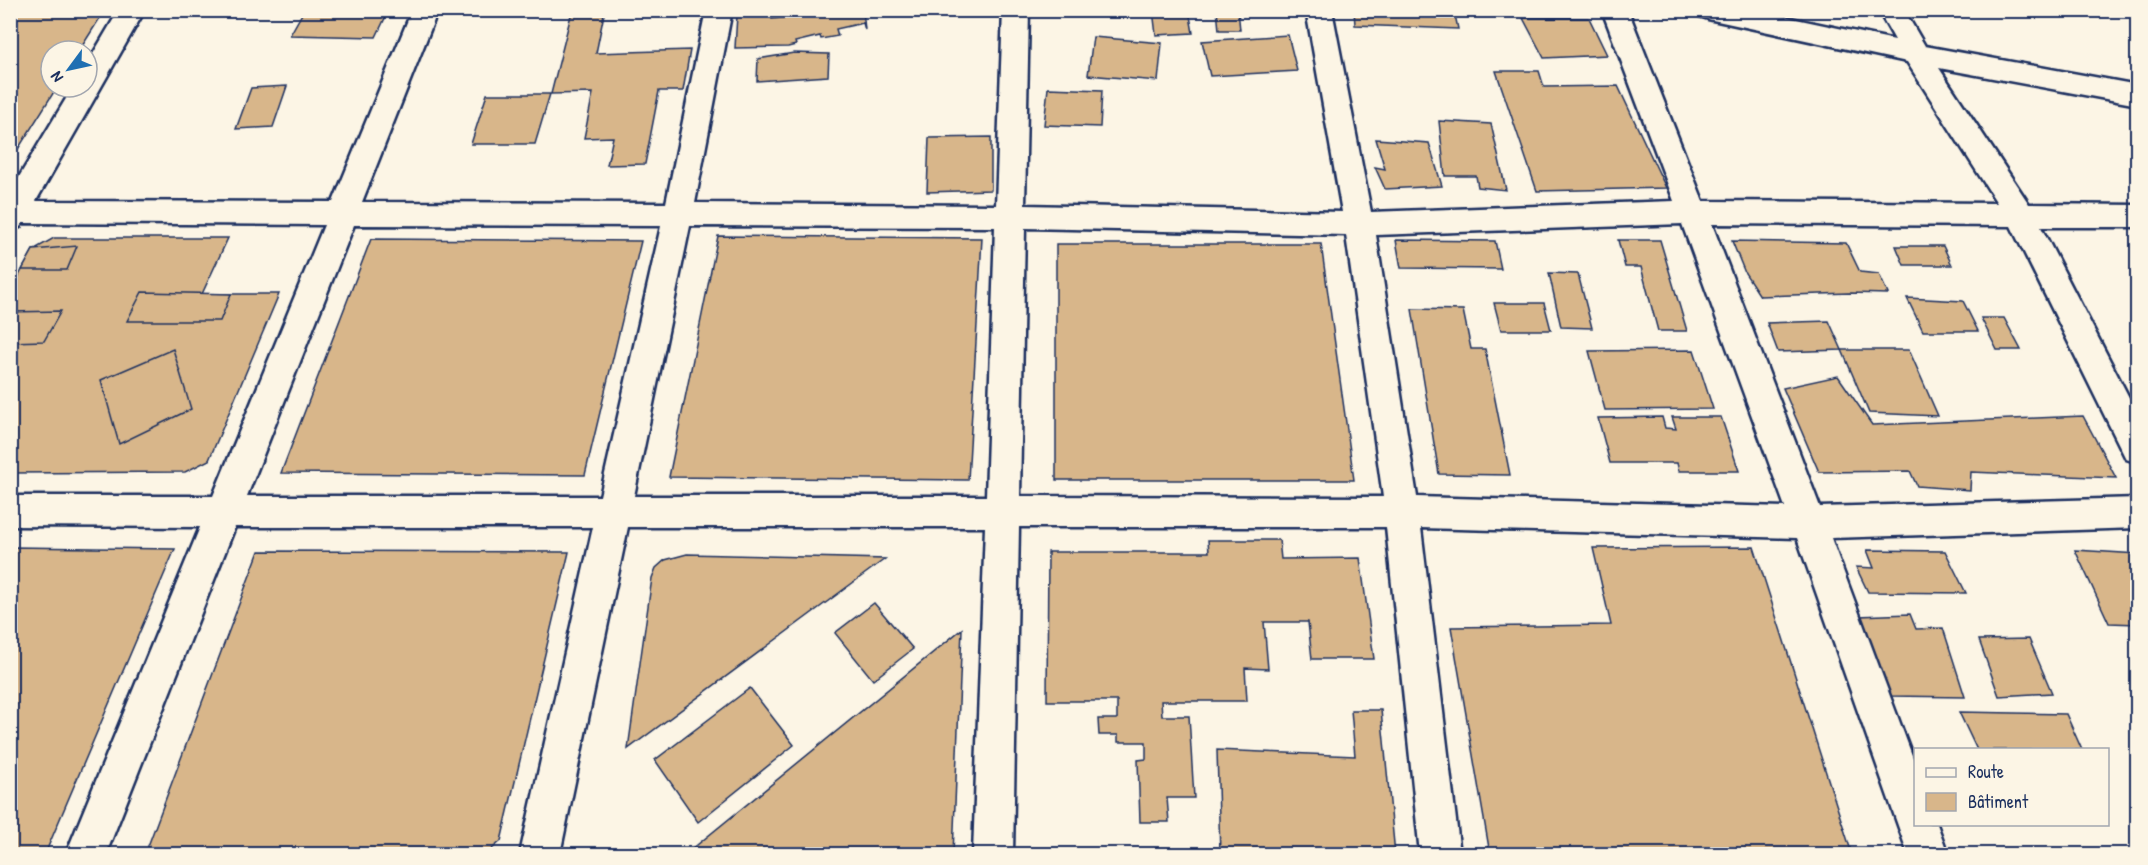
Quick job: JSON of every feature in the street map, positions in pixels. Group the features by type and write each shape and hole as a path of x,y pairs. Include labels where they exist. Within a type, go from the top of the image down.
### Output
{"street":[{"path":"12,214 132,10"},
{"path":"86,855 425,10"},
{"path":"540,855 720,10"},
{"path":"993,855 1016,10"},
{"path":"1319,10 1359,224 1402,512 1440,855"},
{"path":"1615,10 1694,212 1810,523 1914,817"},
{"path":"1708,10 1916,54 2138,94"},
{"path":"1891,10 1916,54 2021,216 2138,449"},
{"path":"12,214 1010,216 1359,224 1694,212 2138,216"},
{"path":"10,511 1402,512 1810,523 2138,513"},
{"path":"1917,826 1928,855"}],"building":[{"path":"10,10 105,10 87,39 39,39 39,99 49,99 10,162"},
{"path":"792,10 863,10 865,30 863,23 836,29 838,36 821,39 820,36 795,42 796,45 788,47 735,48 737,15 772,11 772,19 792,17"},
{"path":"1153,10 1189,10 1193,33 1156,35"},
{"path":"1217,10 1238,10 1240,30 1219,30"},
{"path":"1354,10 1454,10 1458,29 1355,25"},
{"path":"303,12 387,14 376,37 290,35"},
{"path":"604,14 596,53 690,50 683,91 659,91 645,164 607,165 613,137 584,138 593,93 551,94 571,15"},
{"path":"1523,18 1589,18 1607,55 1544,58"},
{"path":"1288,35 1297,71 1210,76 1202,41"},
{"path":"1093,37 1162,43 1158,81 1088,75"},
{"path":"794,53 829,54 828,76 757,81 758,59"},
{"path":"1496,71 1539,71 1544,87 1618,86 1666,188 1537,191"},
{"path":"287,86 273,127 236,129 251,88"},
{"path":"1048,88 1102,90 1100,127 1044,125"},
{"path":"487,94 550,94 535,144 471,144"},
{"path":"1439,121 1491,124 1506,190 1478,187 1476,176 1445,176"},
{"path":"991,137 991,190 927,192 929,138"},
{"path":"1376,139 1429,143 1442,186 1385,189 1375,167 1385,169"},
{"path":"718,236 982,238 968,480 669,477"},
{"path":"54,238 228,238 202,294 279,294 209,460 185,472 10,473 10,292 33,250"},
{"path":"371,239 641,241 585,475 281,473"},
{"path":"1396,240 1495,241 1501,269 1401,268"},
{"path":"1618,240 1660,240 1687,331 1658,331 1641,267 1625,267"},
{"path":"1732,241 1846,243 1860,272 1879,274 1888,294 1760,296 1745,273"},
{"path":"1056,244 1321,244 1354,480 1056,480"},
{"path":"77,246 67,270 22,270 33,250"},
{"path":"1896,246 1943,246 1952,265 1904,265"},
{"path":"1549,273 1578,274 1592,328 1561,327"},
{"path":"142,292 231,294 220,321 127,321"},
{"path":"1907,298 1963,301 1978,331 1923,331"},
{"path":"1494,303 1544,303 1551,330 1501,330"},
{"path":"1412,309 1463,310 1471,349 1485,349 1510,475 1439,474"},
{"path":"61,311 44,341 10,342 10,312"},
{"path":"1981,318 2004,318 2021,350 1997,350"},
{"path":"1829,321 1842,350 1778,352 1767,323"},
{"path":"173,349 191,409 119,444 101,380"},
{"path":"1694,350 1713,409 1605,410 1589,351"},
{"path":"1842,350 1909,350 1938,416 1869,413"},
{"path":"1838,376 1872,425 2083,416 2116,478 1971,472 1970,490 1917,486 1910,471 1819,472 1783,388"},
{"path":"1662,417 1665,428 1676,429 1672,417 1721,417 1739,471 1679,471 1677,463 1610,463 1598,418"},
{"path":"1208,540 1279,540 1281,559 1360,558 1374,659 1312,659 1308,622 1264,622 1268,669 1245,668 1247,701 1161,701 1162,716 1189,716 1194,798 1167,798 1169,822 1140,822 1138,760 1146,759 1146,742 1118,742 1118,735 1099,735 1098,719 1117,719 1117,701 1047,701 1048,552 1209,552"},
{"path":"10,547 175,549 45,854 10,854"},
{"path":"1754,547 1852,854 1490,854 1451,627 1611,625 1593,548"},
{"path":"1867,550 1945,551 1966,593 1868,592 1856,567 1874,568"},
{"path":"2075,550 2138,554 2138,624 2109,623"},
{"path":"259,551 569,552 501,841 486,854 145,854"},
{"path":"687,554 885,559 628,749 652,578 656,568 665,560"},
{"path":"874,603 913,649 873,680 835,633"},
{"path":"1910,614 1916,629 1943,628 1965,697 1890,696 1859,616"},
{"path":"962,629 953,854 686,854"},
{"path":"2029,639 2052,693 1999,696 1979,640"},
{"path":"750,688 794,745 698,822 655,760"},
{"path":"1351,710 1381,710 1395,854 1220,854 1217,750 1355,756"},
{"path":"1959,712 2066,714 2081,748 1976,748"}]}
